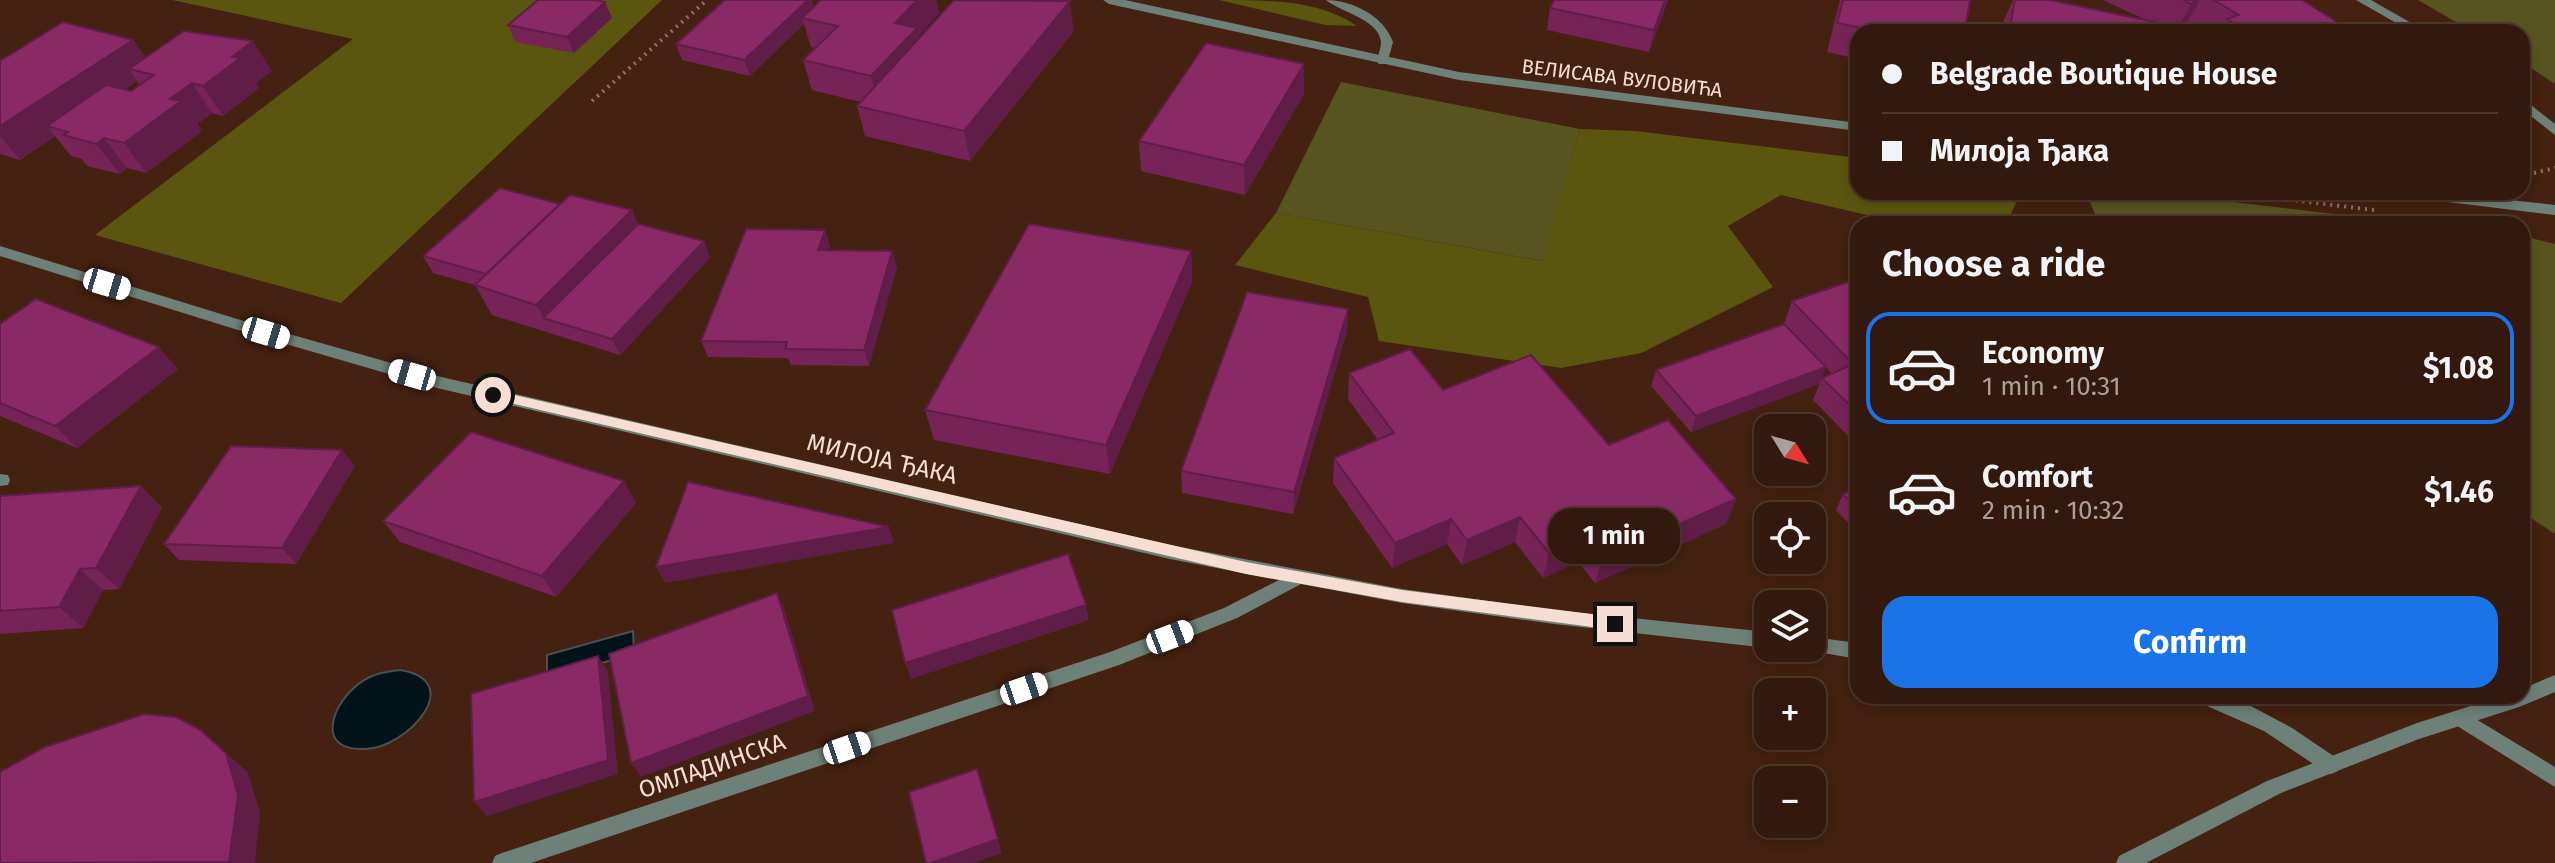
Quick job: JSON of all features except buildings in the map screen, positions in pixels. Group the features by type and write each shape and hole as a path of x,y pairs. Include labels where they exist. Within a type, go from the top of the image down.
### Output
{"street":[{"name":"ВЕЛИСАВА ВУЛОВИЋА","path":"1109,0 1383,61 1525,86 1850,126"},
{"path":"1332,0 1381,30 1387,42 1383,61"},
{"path":"2362,0 2406,24"},
{"path":"2530,109 2555,131"},
{"path":"2468,200 2555,210"},
{"name":"МИЛОЈА ЂАКА","path":"0,251 437,382 1170,552 1296,578 1554,617 1754,638"},
{"name":"ОМЛАДИНСКА","path":"502,863 1113,659 1198,626 1279,590 1296,578"},
{"path":"1826,647 1850,650"},
{"path":"2530,692 2555,683"},
{"path":"2228,704 2252,712 2331,765"},
{"path":"2126,863 2274,787 2417,731 2499,704"},
{"path":"2461,718 2555,778"}],"path":[{"path":"592,101 707,0"},
{"path":"2293,200 2384,211"}],"shaded area":[{"path":"172,0 662,0 341,303 95,235 353,39"},
{"path":"1219,0 1275,1 1310,6 1342,17 1357,26 1325,25"},
{"path":"2418,0 2555,0 2555,84 2530,67 2530,24 2459,24"},
{"path":"1341,82 1580,129 1543,261 1276,213"},
{"path":"1580,129 1635,131 1850,157 1850,200 2017,200 2010,216 1871,216 1781,195 1728,226 1773,287 1641,353 1561,368 1379,341 1368,297 1235,265 1276,213 1542,261"},
{"path":"2089,200 2216,200 2351,216 2096,216"},
{"path":"2530,238 2555,244 2555,534 2530,517"},
{"path":"633,631 634,654 547,678 547,655"},
{"path":"400,670 420,677 429,687 430,700 424,713 398,738 381,746 365,749 347,747 337,741 333,731 334,719 348,694 370,677"}],"route":[{"path":"493,395 1246,568 1402,596 1615,624"}]}
